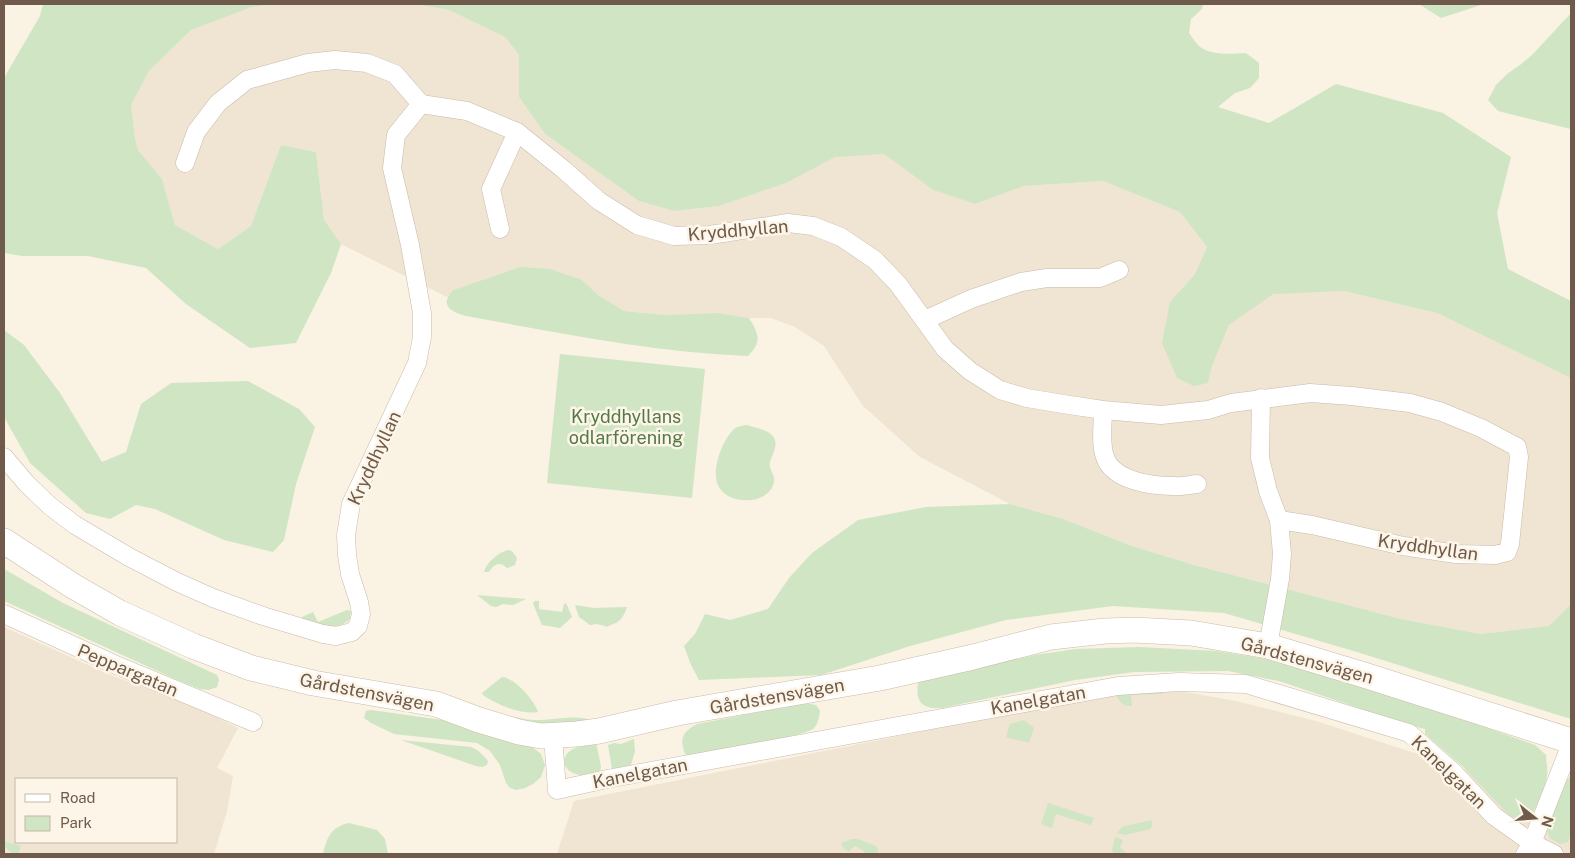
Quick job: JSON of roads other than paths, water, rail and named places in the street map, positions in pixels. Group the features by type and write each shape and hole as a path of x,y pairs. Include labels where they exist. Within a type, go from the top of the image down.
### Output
{"street":[{"path":"185,163 196,132 218,103 247,80 308,63 335,60 367,63 395,74 422,104"},
{"name":"Kryddhyllan","path":"4,457 27,484 50,506 75,525 129,557 177,582 213,598 314,632 336,636 352,632 358,626 361,614 347,555 346,534 351,504 417,363 422,337 422,313 412,254 392,168 396,135 422,104 467,111 517,132 599,201 638,225 674,236 710,234 788,223 813,226 841,237 875,260 898,284 945,349 970,372 1000,390 1027,398 1103,410 1162,415 1208,410 1231,403 1261,398 1310,393 1352,396 1410,403 1442,412 1481,428 1517,447 1519,457 1510,544 1507,552 1502,554 1495,556 1456,554 1403,546 1312,524 1279,520"},
{"path":"500,230 491,190 517,132"},
{"path":"925,320 971,299 1021,282 1047,278 1100,278 1119,270"},
{"path":"1261,398 1260,458 1268,490 1279,520 1282,554 1280,579 1268,646"},
{"path":"1103,410 1103,442 1105,457 1110,466 1124,477 1137,481 1174,487 1197,484"},
{"name":"Gårdstensvägen","path":"4,541 73,586 120,613 194,646 251,668 312,683 436,704 479,720 519,732 541,736 599,730 677,713 880,678 964,660 1051,637 1134,630 1191,633 1268,646 1571,742"},
{"name":"Peppargatan","path":"4,614 116,665 253,722"},
{"name":"Kanelgatan","path":"553,736 557,790 607,779 1118,686 1179,682 1246,684 1408,734 1453,772 1494,816 1529,849 1554,854"},
{"path":"1529,849 1571,742"}],"park label":[{"name":"Kryddhyllans odlarförening","path":"626,426"}]}
